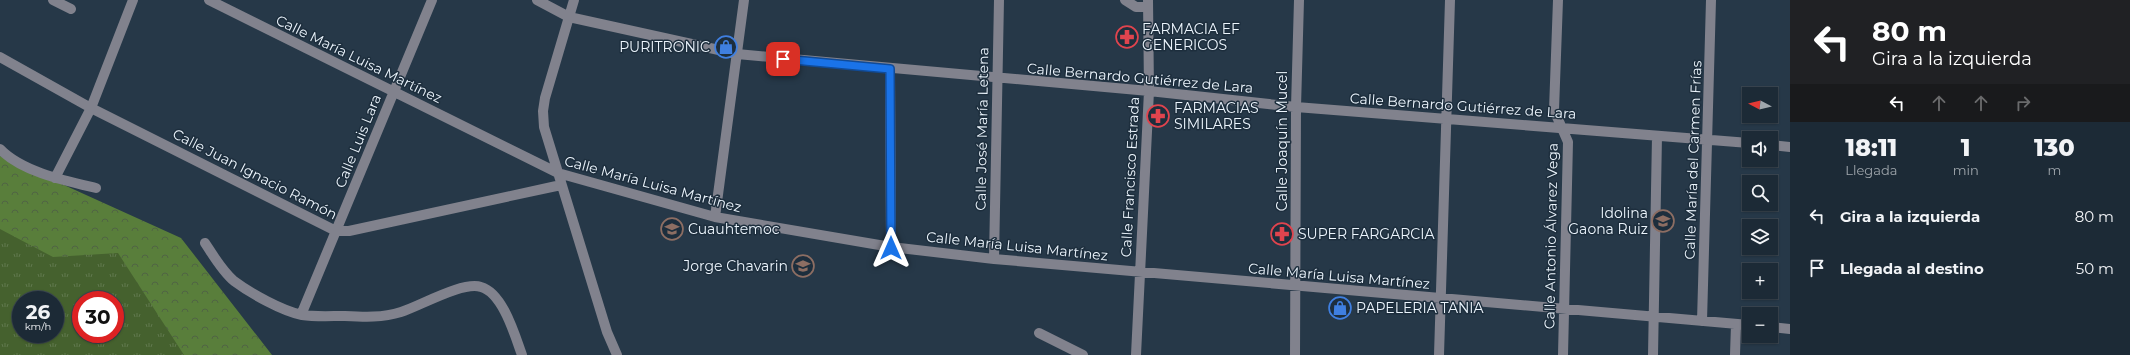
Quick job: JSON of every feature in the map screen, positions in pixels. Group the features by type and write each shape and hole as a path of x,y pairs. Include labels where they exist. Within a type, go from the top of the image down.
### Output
{"street":[{"path":"53,0 71,9"},
{"path":"55,178 91,108 133,0"},
{"name":"Calle María Luisa Martínez","path":"209,0 558,173 715,217 891,248 994,259 1441,300 1742,324"},
{"name":"Calle Luis Lara","path":"302,315 432,0"},
{"name":"Calle Bernardo Gutiérrez de Lara","path":"537,0 569,17 737,54 997,79 1149,91 1296,107 1562,127 1742,143"},
{"path":"574,0 543,111 544,127 607,332 617,355"},
{"path":"715,217 744,0"},
{"name":"Calle José María Letena","path":"994,259 999,0"},
{"path":"1125,0 1136,7 1148,4"},
{"name":"Calle Joaquín Mucel","path":"1295,355 1298,0"},
{"path":"1439,355 1450,0"},
{"name":"Calle Antonio Álvarez Vega","path":"1558,0 1554,110 1568,142 1563,355"},
{"name":"Calle María del Carmen Frías","path":"1702,321 1711,0"},
{"name":"Calle Francisco Estrada","path":"1136,355 1149,91 1148,4"},
{"name":"Calle Juan Ignacio Ramón","path":"0,57 91,108 336,231 349,232 561,185"},
{"path":"890,69 891,248"},
{"path":"1653,355 1657,136"},
{"path":"1778,146 1790,147"},
{"path":"0,149 19,163 55,178 96,188"},
{"path":"205,242 221,267 234,281 274,304 302,315 379,317 401,312 457,289 475,286 483,287 497,299 509,318 522,355"},
{"path":"1735,355 1736,324"},
{"path":"1778,328 1790,329"},
{"path":"1040,334 1083,355"}],"green space":[{"path":"0,156 181,238 272,355 0,355"},
{"path":"0,229 53,257 118,253 184,355 0,355"}],"place":[{"name":"FARMACIA EF GENERICOS","path":"1127,37"},
{"name":"PURITRONIC","path":"726,47"},
{"name":"FARMACIAS SIMILARES","path":"1158,116"},
{"name":"Idolina Gaona Ruiz","path":"1663,221"},
{"name":"Cuauhtemoc","path":"672,229"},
{"name":"SUPER FARGARCIA","path":"1282,234"},
{"name":"Jorge Chavarin","path":"803,266"},
{"name":"PAPELERIA TANIA","path":"1340,308"}],"route":[{"path":"783,59 890,69 891,248"}]}
